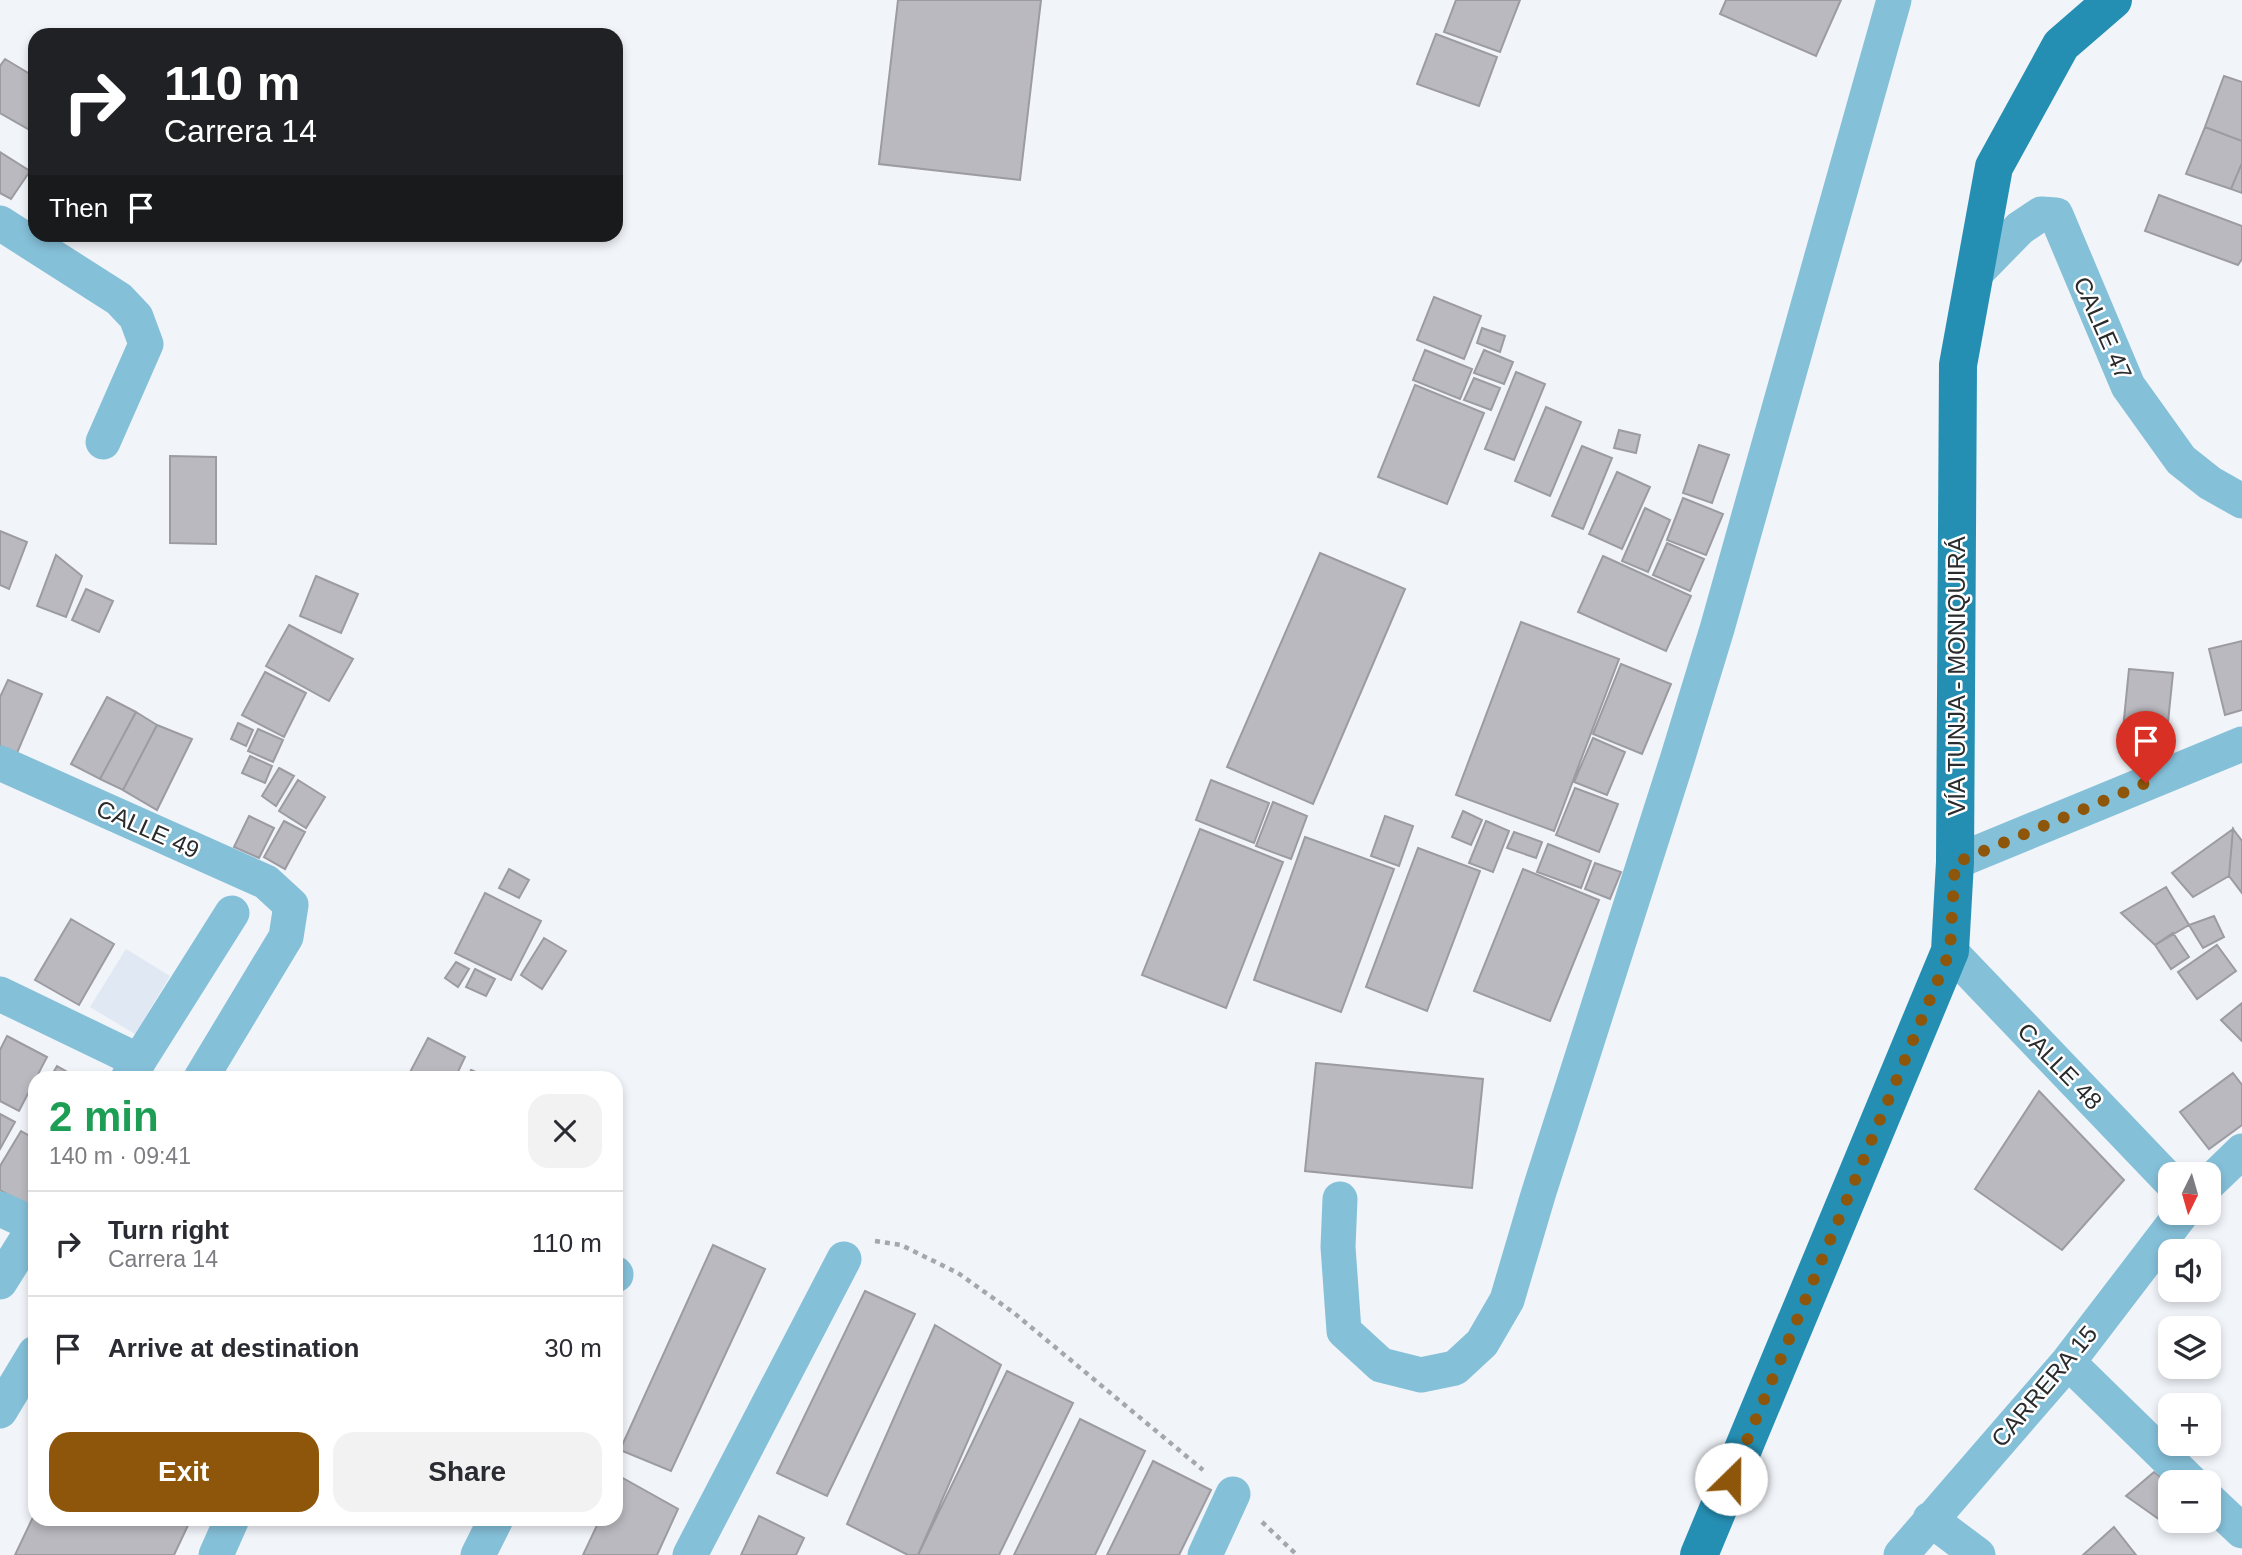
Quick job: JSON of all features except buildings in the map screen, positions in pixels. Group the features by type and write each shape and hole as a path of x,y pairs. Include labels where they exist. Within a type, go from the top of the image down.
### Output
{"main road":[{"name":"VÍA TUNJA - MONIQUIRÁ","path":"1699,1555 1950,951 1955,863 1958,365 1994,167 2061,45 2113,0"}],"street":[{"path":"1340,1199 1338,1247 1344,1331 1381,1365 1421,1375 1455,1368 1482,1343 1507,1300 1713,642 1894,0"},
{"name":"CALLE 47","path":"1974,275 2020,228 2041,214 2056,215 2129,386 2181,460 2210,483 2242,501"},
{"path":"0,223 28,241"},
{"path":"30,242 119,299 136,317 146,344 103,442"},
{"path":"1955,863 2242,744"},
{"name":"CALLE 49","path":"0,763 266,882 291,905 286,937 205,1071"},
{"path":"0,994 133,1070 232,913"},
{"name":"CALLE 48","path":"1950,951 2158,1168"},
{"path":"2221,1171 2242,1151"},
{"path":"0,1209 28,1223"},
{"name":"CARRERA 15","path":"1901,1555 2068,1362 2173,1225"},
{"path":"0,1282 28,1237"},
{"path":"690,1555 844,1259"},
{"path":"2068,1362 2180,1470"},
{"path":"0,1410 28,1364"},
{"path":"1205,1555 1233,1494"},
{"path":"2221,1511 2242,1531"},
{"path":"1930,1519 1978,1555"},
{"path":"216,1555 229,1526"},
{"path":"478,1555 492,1526"}],"path":[{"path":"844,1259 863,1244 878,1240 901,1245 958,1273 1014,1313 1233,1494 1297,1555"}],"shaded area":[{"path":"126,949 170,976 135,1034 90,1007"}],"route":[{"path":"1731,1479 1950,951 1955,863 2146,783"}]}
